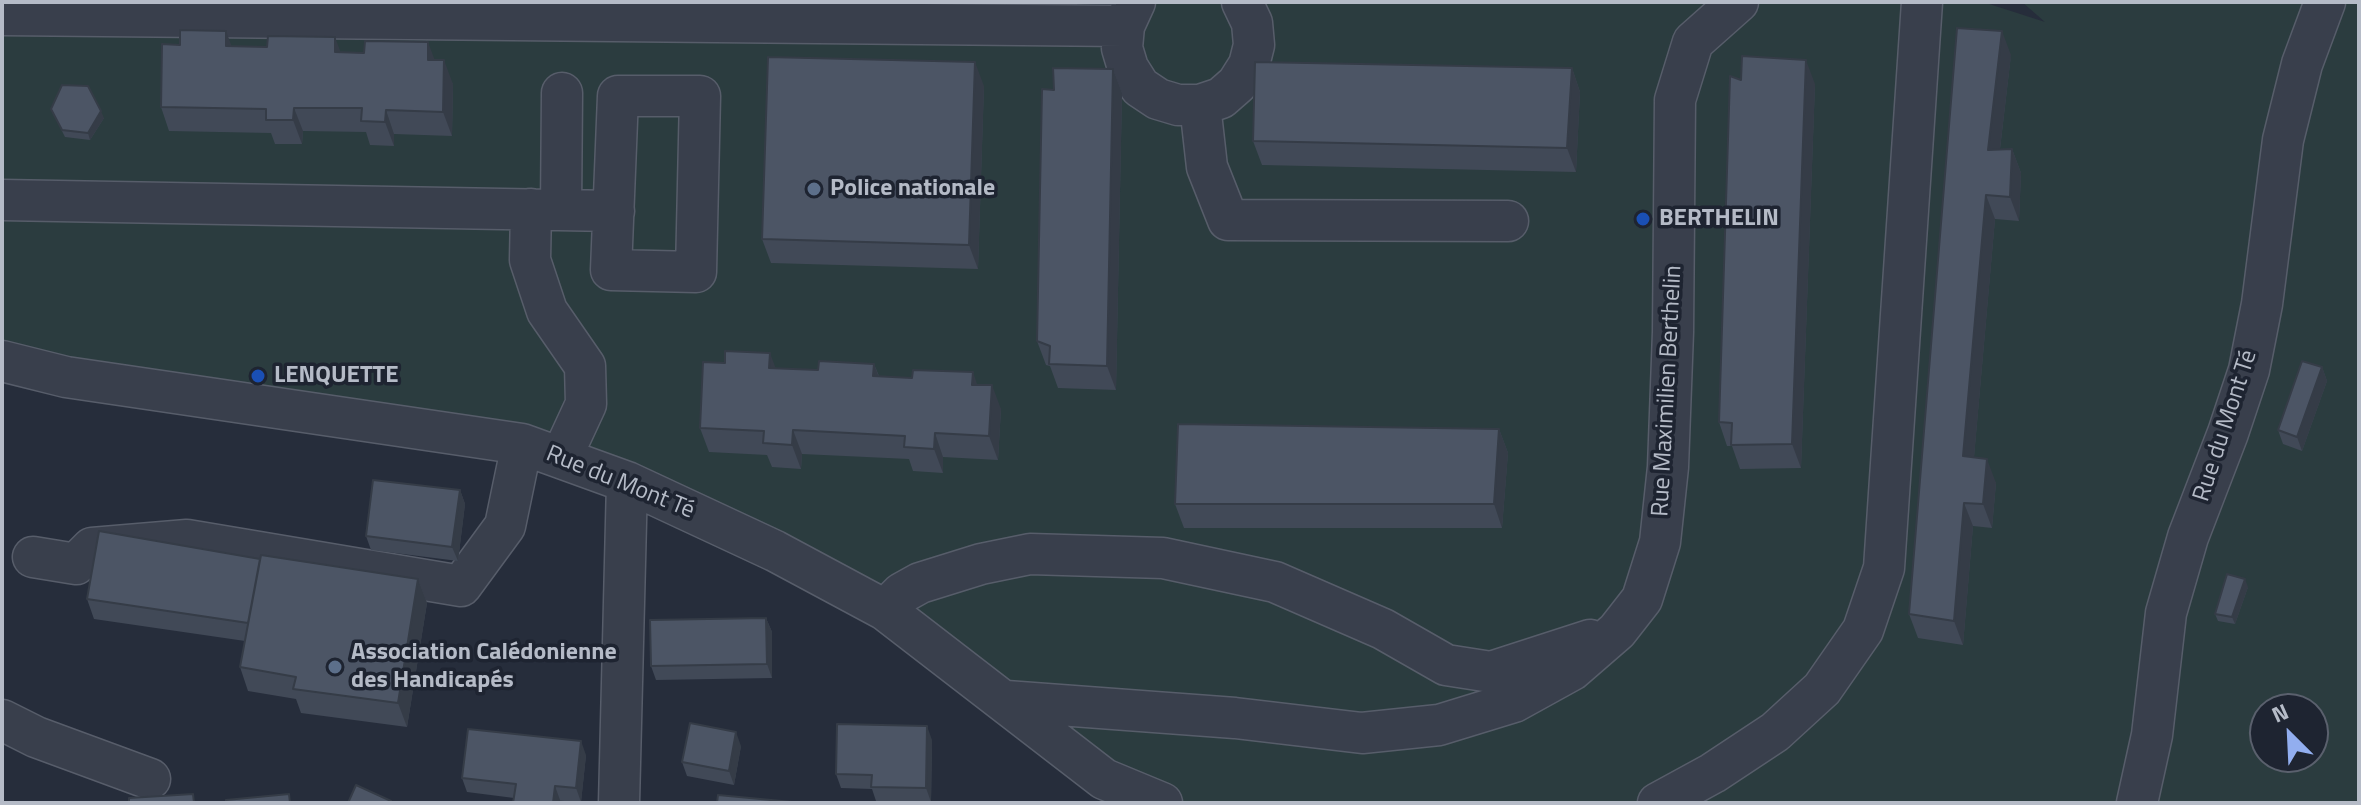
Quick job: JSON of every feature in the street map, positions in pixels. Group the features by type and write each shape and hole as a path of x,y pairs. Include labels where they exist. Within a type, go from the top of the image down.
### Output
{"street":[{"path":"2,15 1129,14 1122,48 1128,68 1140,87 1158,99 1178,105 1200,105 1221,98 1237,84 1249,65 1254,45 1252,23 1242,2"},
{"path":"1658,803 1713,773 1775,732 1822,689 1863,630 1884,568 1922,2"},
{"name":"Rue du Mont Té","path":"2137,803 2152,735 2166,613 2188,537 2249,370 2262,304 2283,140 2302,64 2325,2"},
{"name":"Rue Maximilien Berthelin","path":"1006,701 1235,718 1362,733 1439,725 1514,702 1572,670 1617,631 1642,599 1660,542 1668,467 1673,332 1675,100 1693,42 1726,5"},
{"path":"561,458 586,404 585,366 547,311 530,260 546,209 562,93"},
{"path":"618,96 700,96 696,272 611,270 614,211 618,96"},
{"path":"1200,105 1207,167 1228,220 1508,221"},
{"path":"2,200 614,211"},
{"name":"Rue du Mont Té","path":"2,361 66,377 522,444 627,482 775,551 885,610 1006,701 1096,791 1162,803"},
{"path":"33,557 76,564 92,548 187,540 461,586 505,526 522,444"},
{"path":"619,803 627,482"},
{"path":"885,610 902,593 920,583 981,564 1030,554 1163,558 1275,582 1383,629 1446,665 1491,672 1617,631"},
{"path":"2,720 36,737 150,779"}],"shaded area":[{"path":"2,2 1983,2 2045,22 2022,2 2359,2 2359,803 1162,803 1006,701 627,482 2,361"}],"building":[{"path":"1957,28 2002,31 1988,150 2012,149 2010,197 1986,195 1963,456 1987,459 1983,504 1964,503 1954,621 1909,614"},
{"path":"180,30 226,31 226,46 267,47 268,36 335,37 335,52 364,53 365,41 428,42 428,60 444,60 443,112 386,110 385,122 361,121 362,108 294,108 293,120 266,120 266,109 161,107 162,44 180,45"},
{"path":"1742,56 1806,60 1792,444 1731,445 1732,423 1719,422 1730,76 1741,80"},
{"path":"768,57 975,62 969,245 762,239"},
{"path":"1255,62 1572,68 1567,148 1253,141"},
{"path":"1053,68 1113,69 1107,366 1049,364 1050,346 1037,341 1042,89 1054,90"},
{"path":"62,85 88,86 101,111 88,133 62,130 51,109"},
{"path":"725,351 770,353 769,368 818,370 819,361 874,364 873,376 912,378 913,370 973,372 972,385 992,385 989,436 935,433 934,449 904,447 905,436 793,430 792,445 763,443 764,431 700,428 703,362 725,363"},
{"path":"2302,361 2322,367 2297,437 2278,430"},
{"path":"1178,424 1499,429 1494,504 1175,504"},
{"path":"373,480 460,490 452,547 366,536"},
{"path":"99,531 260,559 248,623 87,599"},
{"name":"Association Calédonienne des Handicapés","path":"261,555 418,579 398,703 293,689 296,677 240,667"},
{"path":"2227,574 2245,579 2232,617 2215,614"},
{"path":"766,618 767,664 651,666 650,620"},
{"path":"690,723 736,732 729,771 682,762"},
{"path":"837,724 927,726 926,788 871,787 872,775 836,774"},
{"path":"468,729 581,741 576,788 555,786 553,803 513,803 516,784 462,778"},
{"path":"356,785 391,801 348,803"},
{"path":"193,794 194,803 129,803 129,798"},
{"path":"289,794 290,803 226,803 226,800"},
{"path":"718,795 803,803 717,803"}],"place":[{"name":"Police nationale","path":"814,189"},
{"name":"BERTHELIN","path":"1643,219"},
{"name":"LENQUETTE","path":"258,376"},
{"name":"Association Calédonienne des Handicapés","path":"335,667"}]}
